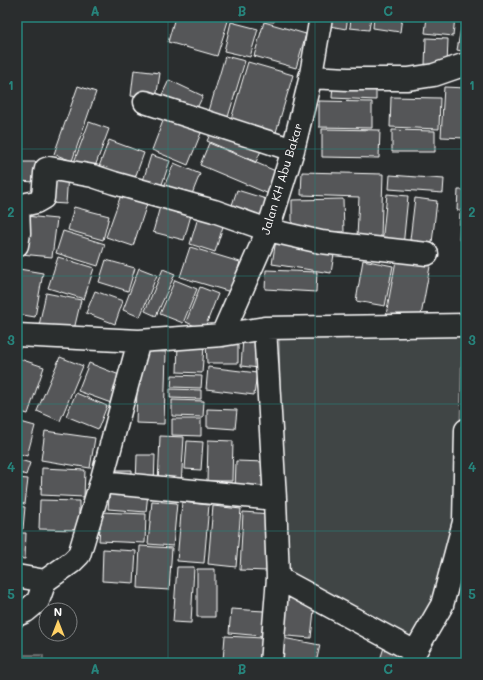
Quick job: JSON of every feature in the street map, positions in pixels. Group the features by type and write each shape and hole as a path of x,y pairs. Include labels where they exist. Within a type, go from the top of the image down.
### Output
{"street":[{"name":"Jalan KH Abu Bakar","path":"222,335 268,230 293,150 322,17"},
{"path":"310,76 348,79 408,79 434,75 466,64"},
{"path":"145,102 293,150"},
{"path":"17,246 19,234 18,206 36,202 43,198 45,173 46,169 49,168 93,176 214,211 268,230 321,242 427,254"},
{"path":"17,335 139,341 222,335 265,328 466,325"},
{"path":"265,328 278,578 271,663"},
{"path":"17,615 26,611 38,600 44,581 72,562 78,555 101,482 139,341"},
{"path":"278,578 413,658 442,605 464,522 466,430"},
{"path":"101,482 275,499"},
{"path":"17,576 44,581"}],"shaded area":[{"path":"462,331 458,523 438,601 412,645 284,568 279,338"},
{"path":"17,655 43,655 43,663 17,663"}],"building":[{"path":"175,17 216,17 228,21 217,56 168,42"},
{"path":"242,17 275,17 274,22"},
{"path":"325,17 348,17 346,29 324,25"},
{"path":"351,17 371,17 369,30 350,28"},
{"path":"374,17 402,17 400,32 373,28"},
{"path":"427,17 455,17 453,36 425,33"},
{"path":"463,17 466,17 466,52 457,50"},
{"path":"231,22 258,29 250,57 224,51"},
{"path":"264,22 306,34 296,68 254,56"},
{"path":"426,38 448,39 447,66 425,65"},
{"path":"225,56 245,61 228,117 209,111"},
{"path":"248,62 293,75 274,139 229,126"},
{"path":"134,70 160,73 156,99 131,96"},
{"path":"169,80 203,96 194,114 160,99"},
{"path":"333,84 376,86 376,100 332,98"},
{"path":"78,86 96,92 72,161 54,154"},
{"path":"444,87 466,88 466,138 441,137"},
{"path":"391,97 440,98 439,129 390,127"},
{"path":"319,101 372,102 372,128 319,127"},
{"path":"166,113 203,128 188,165 152,150"},
{"path":"89,122 109,129 93,172 73,165"},
{"path":"214,125 263,146 256,162 207,141"},
{"path":"322,129 380,130 379,158 322,157"},
{"path":"392,130 435,131 435,152 392,152"},
{"path":"109,140 144,153 132,186 97,172"},
{"path":"209,143 278,172 269,194 200,165"},
{"path":"151,155 170,161 160,190 142,184"},
{"path":"18,162 38,162 37,182 17,181"},
{"path":"174,163 200,174 190,199 163,189"},
{"path":"302,172 383,174 381,237 357,237 359,197 301,195"},
{"path":"52,173 68,174 66,204 50,203"},
{"path":"390,175 444,179 443,193 389,189"},
{"path":"237,190 266,199 259,220 230,211"},
{"path":"458,190 466,190 466,210 457,210"},
{"path":"122,192 148,201 133,246 106,237"},
{"path":"387,194 408,196 403,247 382,244"},
{"path":"415,198 437,201 431,251 409,248"},
{"path":"162,199 193,208 184,240 153,232"},
{"path":"343,199 344,232 292,232 292,200"},
{"path":"74,207 109,216 103,240 68,230"},
{"path":"200,211 225,220 215,252 190,244"},
{"path":"460,213 466,213 466,241 459,240"},
{"path":"25,216 57,219 52,257 21,254"},
{"path":"63,231 105,244 98,266 56,253"},
{"path":"276,240 335,248 331,273 272,264"},
{"path":"190,247 240,262 231,292 180,277"},
{"path":"397,255 431,261 420,321 386,315"},
{"path":"58,257 94,268 84,299 48,288"},
{"path":"106,260 135,268 128,291 99,282"},
{"path":"363,260 393,266 385,306 356,301"},
{"path":"139,268 157,275 140,317 123,310"},
{"path":"19,269 43,273 35,317 17,314 17,282"},
{"path":"163,269 175,274 156,316 145,311"},
{"path":"266,270 317,272 316,292 265,289"},
{"path":"175,280 197,289 183,323 160,314"},
{"path":"200,287 218,294 204,330 186,322"},
{"path":"95,291 123,301 115,324 86,313"},
{"path":"46,293 81,300 72,338 38,330"},
{"path":"243,339 261,340 259,368 241,366"},
{"path":"238,341 238,363 207,363 206,342"},
{"path":"178,344 204,346 202,373 177,372"},
{"path":"138,351 166,352 164,424 136,423"},
{"path":"60,357 83,366 60,421 37,411"},
{"path":"17,358 44,367 28,414 17,411"},
{"path":"89,363 122,376 111,403 78,391"},
{"path":"208,367 257,373 254,395 206,389"},
{"path":"172,375 202,376 201,388 171,387"},
{"path":"170,389 201,390 201,399 170,398"},
{"path":"76,393 107,406 98,429 66,416"},
{"path":"172,400 204,401 203,417 172,416"},
{"path":"207,409 237,410 235,429 207,427"},
{"path":"172,419 201,419 201,436 172,435"},
{"path":"17,421 35,426 27,456 17,453"},
{"path":"45,431 95,438 90,468 41,460"},
{"path":"160,436 184,437 181,485 158,484"},
{"path":"208,440 233,441 232,481 207,481"},
{"path":"187,441 203,442 201,470 185,469"},
{"path":"137,455 155,455 154,486 136,485"},
{"path":"17,459 30,463 26,475 17,472"},
{"path":"236,461 265,462 264,492 235,491"},
{"path":"42,468 85,470 84,497 41,495"},
{"path":"111,470 132,470 132,482"},
{"path":"17,478 28,479 25,504 17,503"},
{"path":"110,489 148,493 146,512 108,509"},
{"path":"40,500 79,501 79,530 39,529"},
{"path":"152,501 177,503 173,546 148,544"},
{"path":"182,502 209,505 204,563 177,561"},
{"path":"17,506 25,507 23,529 17,528"},
{"path":"213,506 241,509 236,567 208,564"},
{"path":"101,512 146,514 145,543 99,541"},
{"path":"243,512 271,514 268,571 240,570"},
{"path":"17,533 26,533 25,559 17,558"},
{"path":"140,546 172,548 169,590 138,588"},
{"path":"103,549 136,551 134,583 102,581"},
{"path":"177,567 194,567 191,623 173,622"},
{"path":"197,569 215,569 215,617 197,617"},
{"path":"279,597 315,601 311,638 276,635"},
{"path":"231,609 264,611 262,636 229,633"},
{"path":"225,636 263,638 262,662 223,660"},
{"path":"283,638 320,645 316,663 279,663"},
{"path":"386,641 410,649 405,663 379,663"}]}
